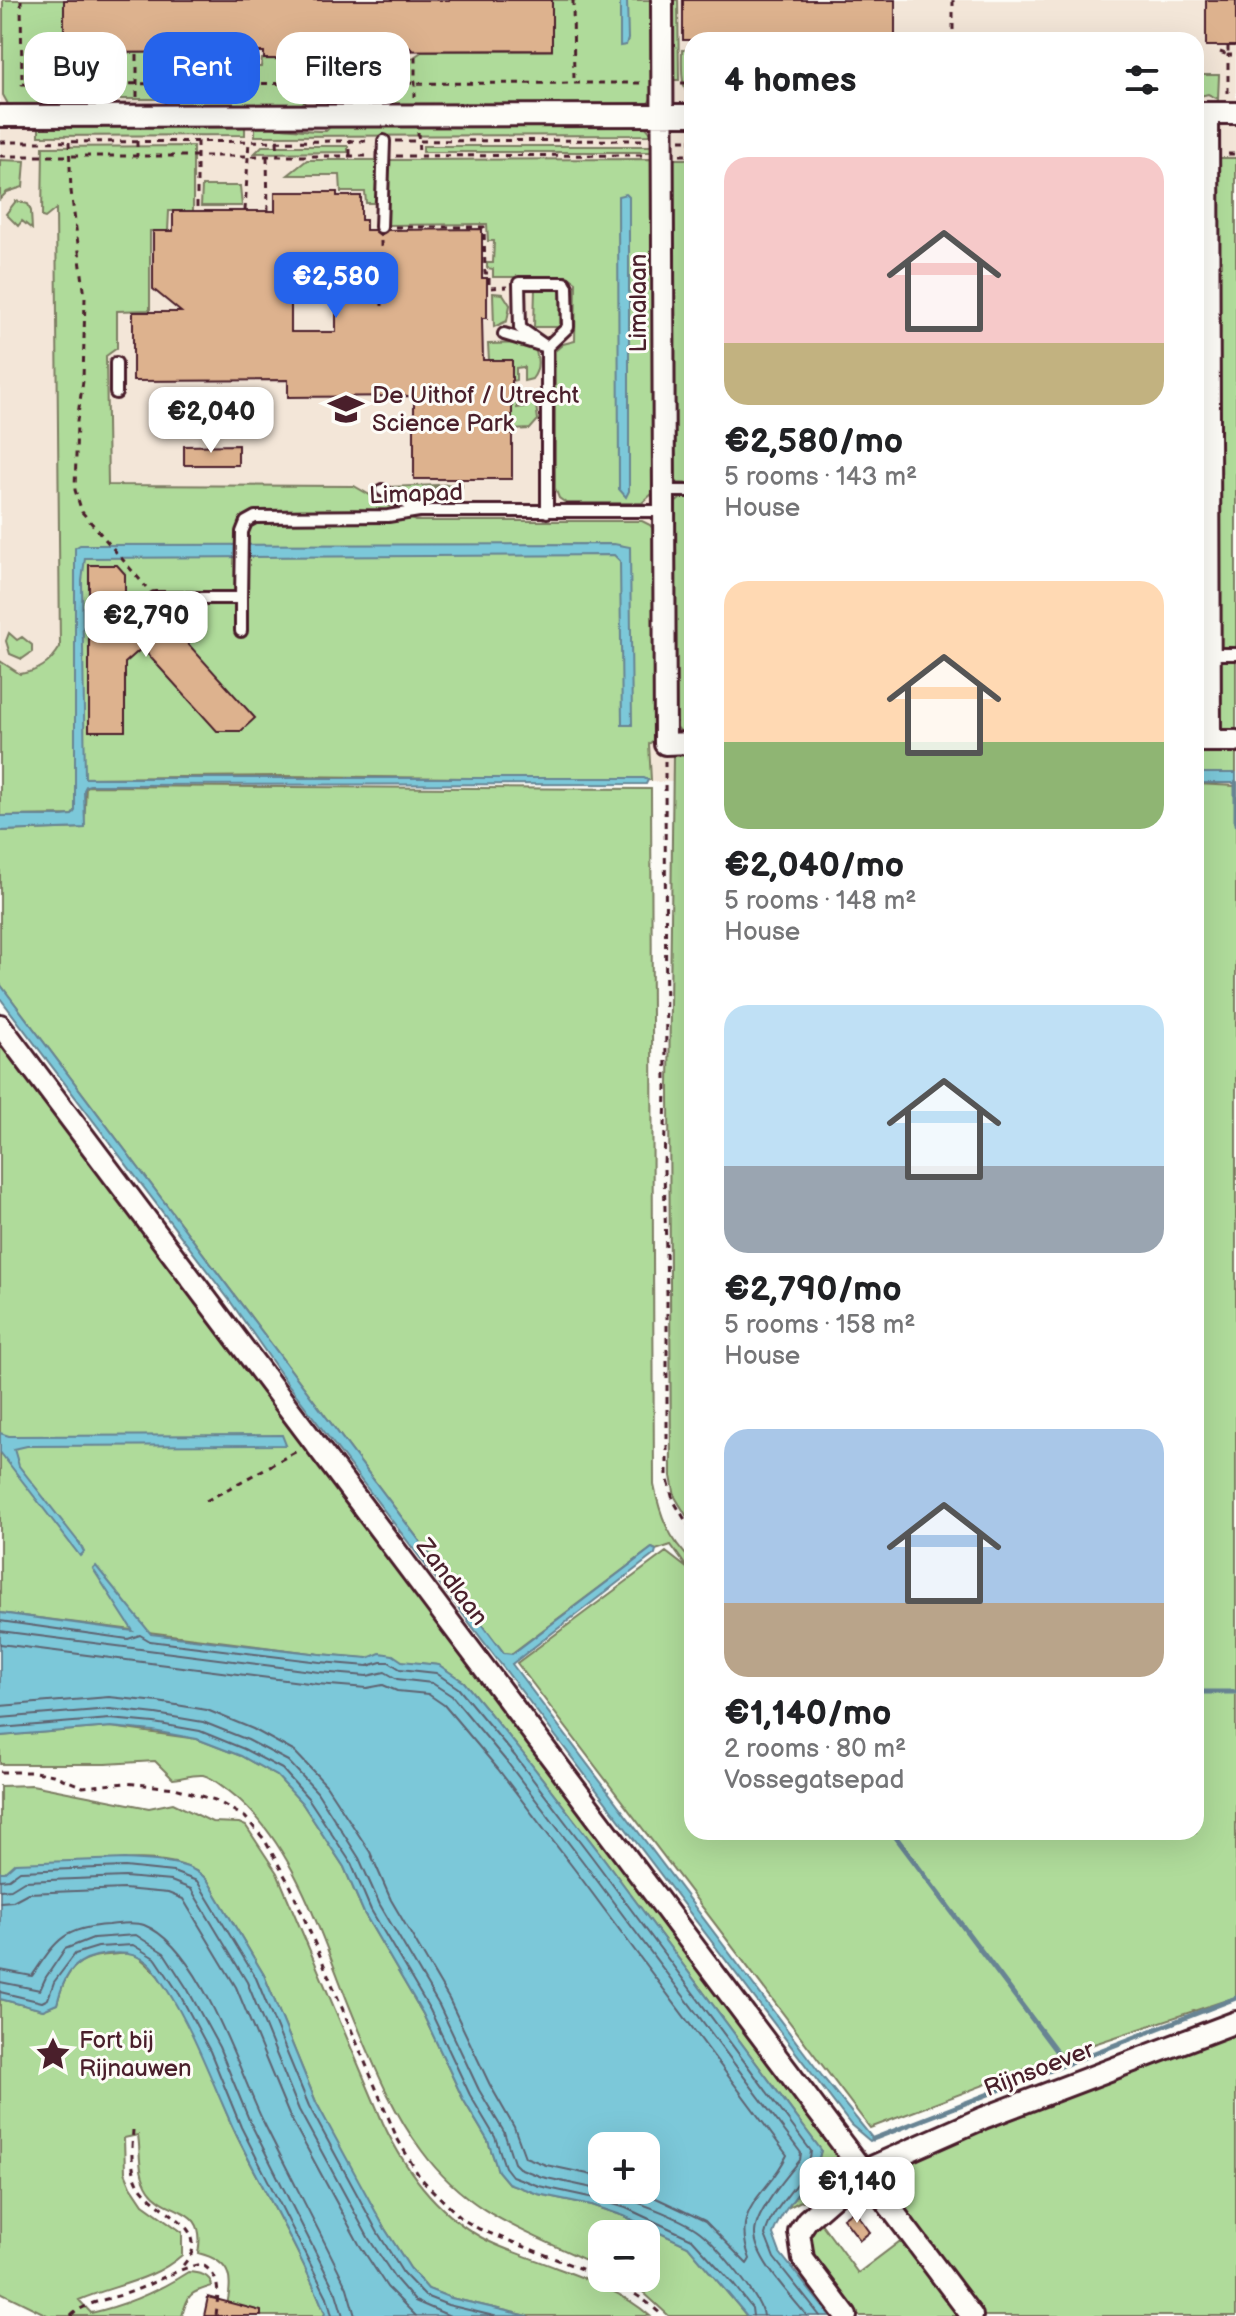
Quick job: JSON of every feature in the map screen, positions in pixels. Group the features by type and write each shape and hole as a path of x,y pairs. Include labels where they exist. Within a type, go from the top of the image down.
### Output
{"street":[{"name":"Limalaan","path":"662,0 665,744"},
{"path":"1204,472 1217,113"},
{"path":"0,116 684,115"},
{"path":"1204,522 1210,654 1204,729"},
{"path":"1204,741 1236,741"},
{"path":"665,744 684,743"},
{"name":"Zandlaan","path":"0,1025 972,2316"},
{"name":"Rijnsoever","path":"846,2316 803,2259 799,2232 807,2220 863,2171 983,2118 1236,2022"}],"lane":[{"path":"381,227 384,141"},
{"path":"547,347 520,328 519,283 565,283 567,287 568,327 547,347 547,512"},
{"path":"504,334 547,347"},
{"path":"116,363 116,393"},
{"path":"382,490 419,511"},
{"path":"665,501 684,494"},
{"name":"Limapad","path":"241,631 241,543 243,527 255,517 388,516 419,511 547,512 665,501"},
{"path":"155,598 241,598"},
{"path":"1210,654 1236,654"}],"path":[{"path":"21,0 22,84 276,84"},
{"path":"573,0 574,83"},
{"path":"953,0 953,32"},
{"path":"1217,113 1228,46"},
{"path":"137,52 137,116"},
{"path":"1220,52 1236,55"},
{"path":"410,84 684,83"},
{"path":"137,141 137,156"},
{"path":"197,141 197,211"},
{"path":"245,211 249,141"},
{"path":"277,141 278,157"},
{"path":"350,141 350,157"},
{"path":"0,142 384,141 663,148 684,153"},
{"path":"69,142 85,297 75,490 82,512 155,598"},
{"path":"0,156 350,157 663,148 684,142"},
{"path":"267,157 268,211"},
{"path":"382,306 381,227 484,227 485,273 489,273 489,288 519,287"},
{"path":"665,744 667,1476 673,1500 684,1518"},
{"path":"206,1501 285,1459"},
{"path":"0,1772 53,1775 83,1787 125,1783 175,1788 215,1800 245,1817 264,1839 291,1887 387,2118 419,2176 462,2219 479,2229 588,2272"},
{"path":"133,2130 136,2179 146,2196 182,2221 191,2237 192,2253 181,2268"},
{"path":"71,2316 93,2304 133,2292 181,2268 201,2264 211,2270 218,2282 216,2316"},
{"path":"632,2292 663,2316"}],"shaded area":[{"name":"De Uithof / Utrecht Science Park","path":"0,0 1236,0 1236,785 1204,784 1204,32 684,32 684,782 0,778"}],"green space":[{"path":"3,0 64,0 65,32 24,32 24,104 92,104 87,109 19,109 8,104 3,95"},
{"path":"552,0 654,0 654,93 648,104 345,107 345,104 410,104 410,60 423,51 552,51"},
{"path":"670,0 678,0 679,80 670,80"},
{"path":"682,50 684,50 684,84"},
{"path":"127,53 143,53 143,99 127,99"},
{"path":"262,59 276,59 276,104 302,104 299,107 170,108 166,104 260,104"},
{"path":"1204,75 1219,75 1218,99 1204,95"},
{"path":"39,126 245,126 245,135 39,136"},
{"path":"255,126 326,131 331,126 645,126 653,135 255,136"},
{"path":"193,146 193,211 169,211 168,231 150,231 150,310 117,311 117,348 106,356 108,485 354,486 415,521 642,521 650,525 655,532 656,738 649,744 651,780 279,776 76,778 75,811 72,815 0,816 0,661 20,674 27,673 48,662 60,647 56,209 42,217 43,147"},
{"path":"262,146 348,146 348,152 255,153"},
{"path":"423,146 655,146 655,152 423,152"},
{"path":"1216,158 1236,158 1236,731 1223,730 1217,724"},
{"path":"654,159 656,484 653,493 642,503 566,503 559,498 555,488 555,351 563,344 575,341 576,282 569,277 493,277 493,269 487,268 487,263 493,263 494,241 488,241 487,224 388,225 388,160"},
{"path":"671,159 684,159 684,483 673,478"},
{"path":"0,160 25,161 23,187 7,192 0,199"},
{"path":"307,160 377,160 377,203 366,203 365,192 341,192 340,175 288,175"},
{"path":"202,186 240,186 242,206 201,206"},
{"path":"16,201 28,204 32,229 22,221 18,226 6,214"},
{"path":"535,288 561,288 560,327 534,327"},
{"path":"493,293 503,294 510,305 507,321 494,327"},
{"path":"488,344 533,345 535,349 538,362 536,371 532,379 524,381 524,367 516,368 516,380 512,381 512,360 489,360"},
{"path":"512,395 516,395 517,408 524,407 524,395 535,398 538,420 530,429 512,430"},
{"path":"462,484 462,487 434,487 434,504 416,504 385,487"},
{"path":"684,498 684,733 673,723 673,505"},
{"path":"9,633 17,640 22,637 32,645 32,652 22,659 10,654 6,641"},
{"path":"1204,748 1236,748 1236,773 1204,777"},
{"path":"678,749 684,749 684,1512 675,1497 671,1476 669,1090 673,755"},
{"path":"1204,784 1236,786 1236,1997 1082,2048 870,2128 517,1663 666,1552 684,1566 684,1840 1204,1840"},
{"path":"86,786 651,789 654,1485 659,1507 684,1552 684,1563 671,1545 656,1550 652,1548 511,1654 504,1653 0,984 0,831 84,828"},
{"path":"0,1038 157,1253 847,2167 846,2179 787,2208 817,2167 821,2150 599,1852 464,1682 438,1665 320,1654 0,1613"},
{"path":"111,1727 197,1739 241,1756 277,1776 302,1803 344,1867 364,1913 423,2014 463,2099 488,2141 498,2171 508,2183 538,2194 592,2205 633,2220 588,2220 588,2261 504,2222 461,2193 441,2174 412,2137 386,2091 291,1868 274,1839 253,1813 220,1784 203,1775 173,1779 155,1761 0,1764 0,1736"},
{"path":"32,1785 149,1808 173,1803 212,1822 246,1826 277,1873 383,2123 402,2159 426,2191 470,2231 514,2252 588,2280 588,2292 614,2292 650,2316 528,2316 451,2298 428,2289 385,2229 343,2154 316,2102 264,1975 208,1881 191,1868 167,1861 139,1859 0,1872 0,1786"},
{"path":"133,1953 151,1968 181,2010 235,2132 304,2267 324,2316 225,2316 230,2285 226,2269 211,2257 198,2253 200,2237 192,2218 166,2204 149,2190 141,2170 138,2135 124,2138 125,2172 143,2204 182,2232 182,2255 146,2277 79,2300 91,2313 104,2310 153,2292 188,2272 206,2277 212,2286 191,2295 182,2316 49,2316 0,2292 0,1999 43,2010 57,2004 68,1976 83,1961 104,1955"},
{"path":"1236,2032 1236,2316 981,2316 878,2180 899,2164"},
{"path":"821,2223 858,2273 903,2239 961,2316 853,2316 816,2271 810,2258 808,2246 811,2234"},
{"path":"660,2233 688,2246 747,2316 669,2316 643,2292 660,2292"}],"water":[{"path":"620,0 627,0 628,39 626,45 620,46"},
{"path":"626,194 629,197 629,491 626,497 619,489 618,196"},
{"path":"614,544 630,547 632,725 622,725 620,561 614,555 85,558 82,581 85,778 644,778 648,780 646,784 90,785 84,790 85,828 0,831 0,816 62,816 72,815 75,811 75,548 80,545"},
{"path":"1204,773 1236,773 1236,783 1204,783"},
{"path":"0,984 504,1653 512,1654 652,1548 656,1550 655,1554 512,1664 822,2076 873,2139 870,2141 851,2125 288,1384 230,1301 0,998"},
{"path":"0,1433 9,1436 282,1435 286,1445 27,1446 14,1449 19,1466 80,1544 84,1552 80,1556 0,1452"},
{"path":"96,1566 151,1634 368,1658 380,1653 393,1655 402,1661 439,1665 464,1682 599,1852 821,2150 812,2172 784,2212 773,2234 780,2253 830,2316 747,2316 688,2246 660,2233 660,2220 633,2220 592,2205 538,2194 508,2183 498,2171 488,2141 463,2099 423,2014 364,1913 344,1867 302,1803 277,1776 241,1756 197,1739 153,1731 111,1727 0,1736 0,1613 133,1631 93,1569"},
{"path":"125,1859 181,1865 208,1881 264,1975 316,2102 385,2229 428,2289 451,2298 528,2316 324,2316 304,2267 235,2132 186,2023 155,1971 142,1959 117,1953 87,1959 69,1973 57,2004 43,2010 0,1999 0,1872 5,1872 15,1863"}],"building":[{"path":"64,0 552,0 552,50 410,51 410,32 276,32 276,59 264,59 264,52 260,52 260,32 143,32 143,53 127,53 127,32 64,32"},
{"path":"683,0 895,0 895,32 684,32 683,40"},
{"path":"1206,0 1236,0 1236,46 1206,46"},
{"path":"275,192 337,192 337,196 361,196 361,220 366,220 366,230 374,230 380,235 388,230 482,229 482,278 487,278 487,318 482,318 483,360 512,360 512,479 414,479 414,396 288,397 288,380 133,381 133,312 181,312 153,289 153,231 173,231 173,211 275,211","holes":["300,289 316,289 324,298 336,298 336,332 291,332 291,298"]},
{"path":"238,445 238,465 184,465 184,446"},
{"path":"89,565 117,565 125,574 125,629 151,605 154,606 255,718 241,731 217,731 142,648 125,663 125,731 89,731"},
{"path":"854,2210 870,2232 860,2240 843,2218"},
{"path":"208,2297 261,2311 261,2316 204,2316"}],"waterway":[{"path":"1236,783 1236,824"},
{"path":"1204,1692 1236,1692"},
{"path":"898,1840 1066,2064"},
{"path":"873,2139 1236,1998"}],"place":[{"name":"De Uithof / Utrecht Science Park","path":"346,409"},
{"name":"Fort bij Rijnauwen","path":"53,2054"}]}
